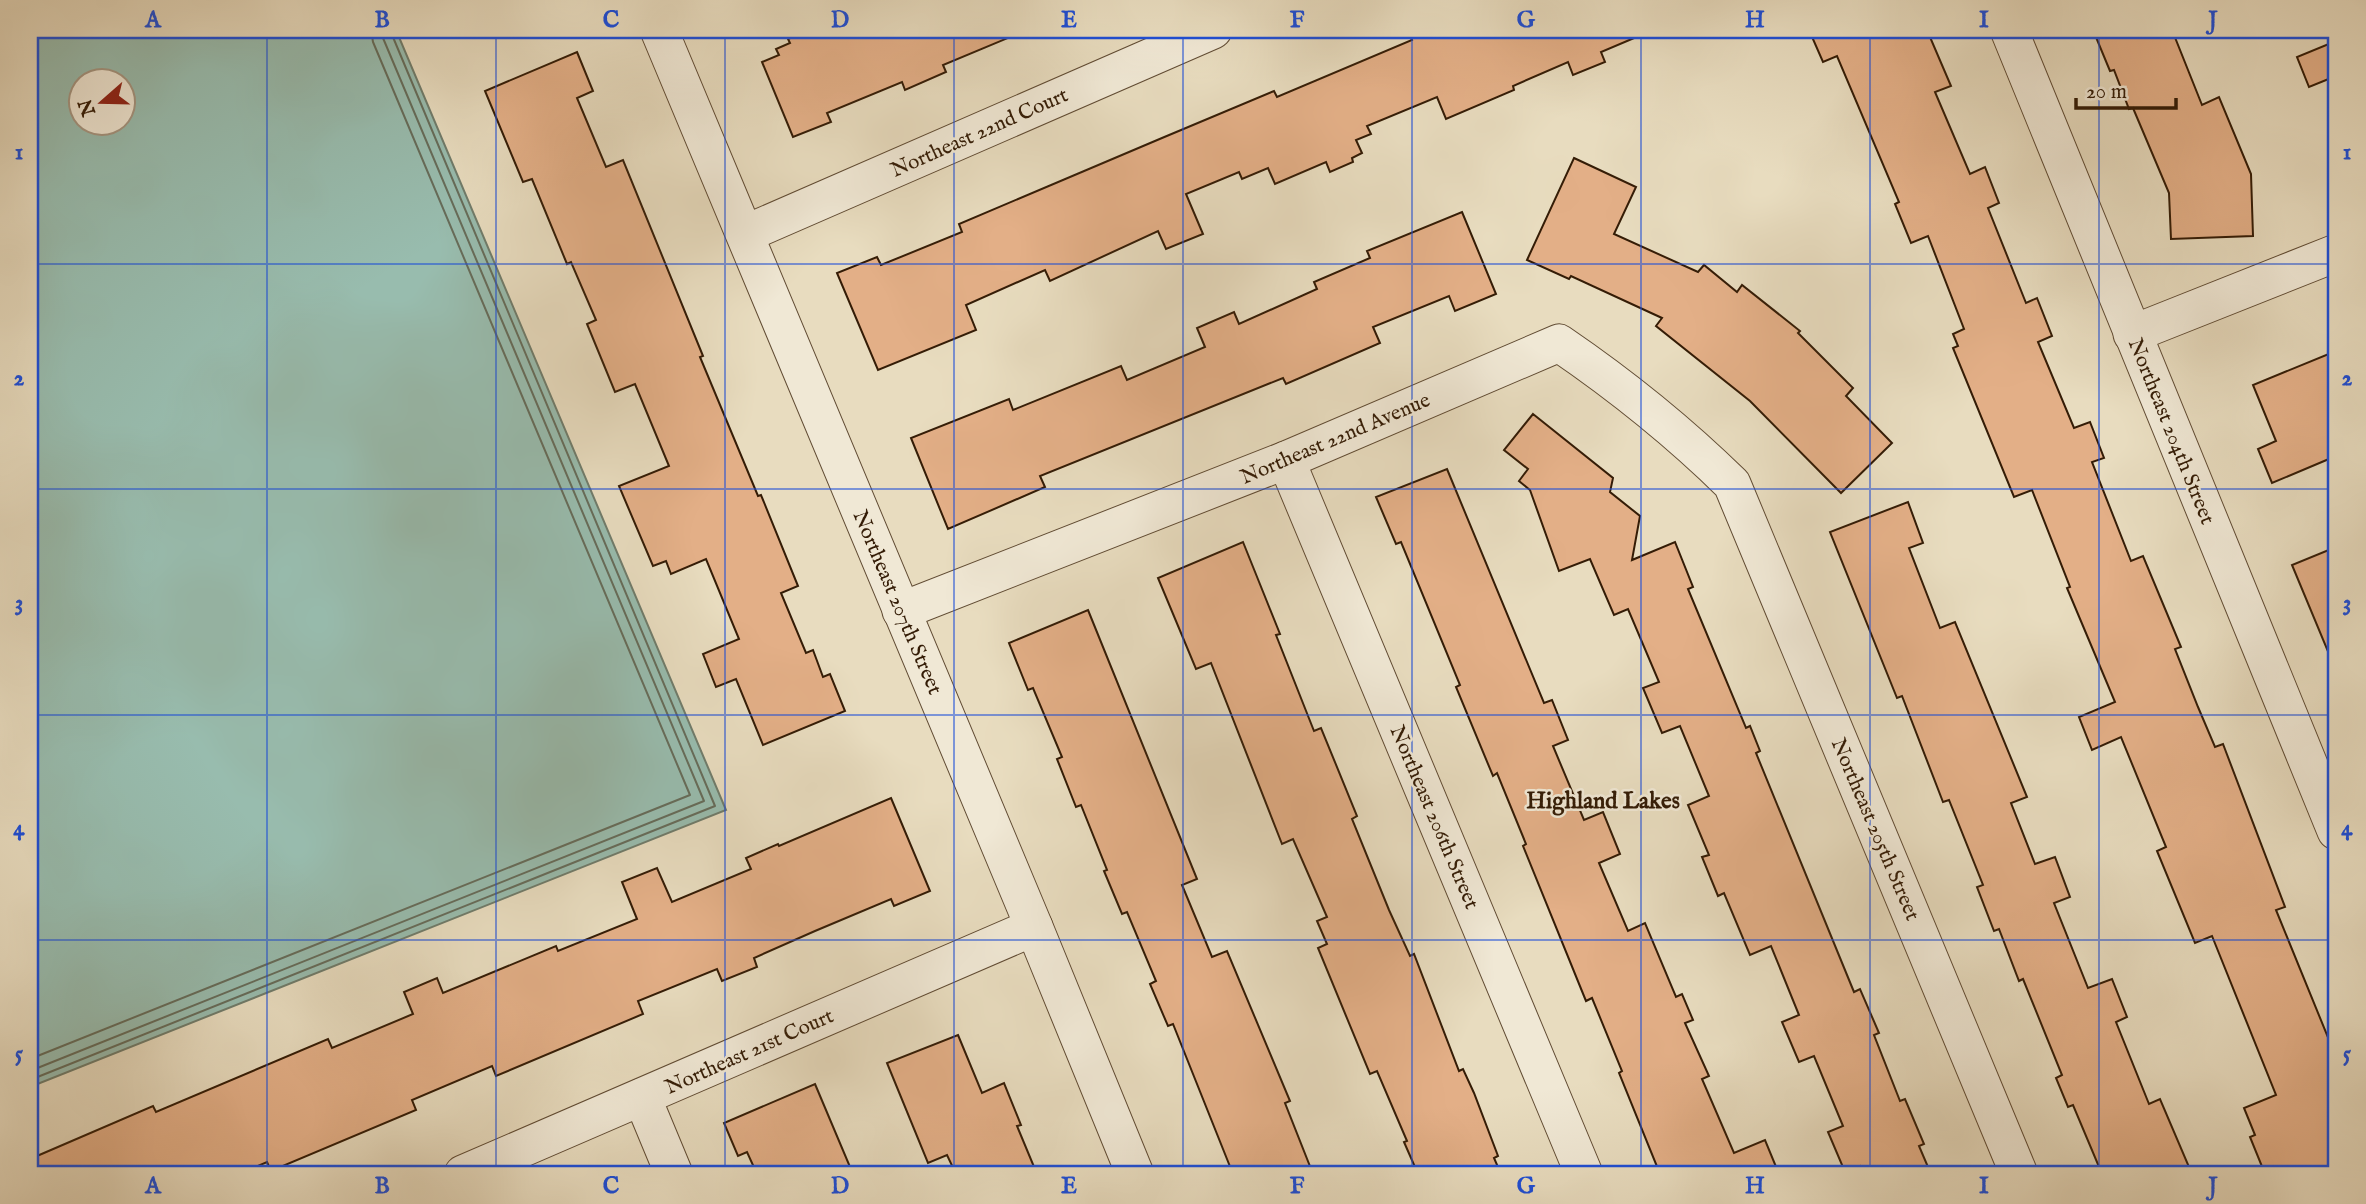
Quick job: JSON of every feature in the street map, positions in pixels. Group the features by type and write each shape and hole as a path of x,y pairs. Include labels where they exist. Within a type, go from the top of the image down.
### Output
{"street":[{"name":"Northeast 207th Street","path":"659,30 1135,1174"},
{"name":"Northeast 22nd Court","path":"746,234 1213,30"},
{"name":"Northeast 204th Street","path":"2009,30 2132,334 2324,769 2336,831"},
{"path":"2132,334 2336,253"},
{"name":"Northeast 22nd Avenue","path":"901,611 1286,460 1559,343 1615,381 1685,438 1732,484"},
{"name":"Northeast 206th Street","path":"1286,460 1584,1174"},
{"name":"Northeast 205th Street","path":"1732,484 2018,1174"},
{"name":"Northeast 21st Court","path":"463,1174 1034,926"},
{"path":"642,1097 674,1174"}],"water":[{"path":"30,30 396,30 726,810 30,1087"}],"building":[{"path":"809,30 1027,30 943,65 946,72 905,90 902,82 827,113 831,122 793,137 762,62 779,55 776,49 790,43 788,39"},
{"path":"1408,30 1653,30 1601,52 1605,62 1573,75 1568,62 1513,86 1514,90 1446,119 1437,97 1367,126 1371,134 1356,140 1362,153 1352,158 1353,162 1330,172 1326,162 1275,184 1268,168 1242,179 1239,172 1186,194 1203,234 1166,249 1158,231 1050,281 1045,270 966,305 976,330 878,370 837,273 877,257 881,265 962,232 959,224 1274,91 1277,97 1412,40"},
{"path":"1809,30 1927,30 1951,86 1935,92 1970,174 1985,167 1999,203 1988,208 2026,303 2037,298 2052,336 2038,342 2074,428 2090,422 2104,458 2092,462 2131,561 2143,556 2181,647 2175,649 2198,707 2215,747 2223,744 2285,907 2276,910 2336,1057 2336,1174 2265,1174 2250,1137 2255,1135 2244,1108 2276,1095 2212,936 2195,943 2157,851 2166,847 2121,737 2092,750 2079,717 2115,702 2067,588 2070,587 2032,490 2014,497 1953,348 1958,346 1953,334 1964,329 1928,236 1911,243 1895,204 1899,202 1837,56 1823,62"},
{"path":"2093,30 2172,30 2202,105 2219,97 2251,174 2253,236 2171,239 2169,193 2133,108 2129,109 2114,70 2110,71"},
{"path":"2336,41 2336,76 2309,87 2297,57"},
{"path":"577,52 593,91 577,98 606,167 623,160 703,356 700,357 798,586 781,593 806,653 813,650 823,677 830,674 845,711 763,745 736,679 716,687 703,654 739,639 706,559 671,574 666,561 653,566 619,486 669,466 635,384 615,392 587,324 596,320 571,262 567,264 532,179 523,182 485,91"},
{"path":"1574,158 1636,187 1614,234 1698,272 1704,265 1737,292 1742,285 1800,331 1798,333 1853,388 1846,396 1892,443 1841,493 1750,401 1656,326 1662,318 1571,276 1569,279 1527,260"},
{"path":"1462,212 1496,294 1455,311 1449,296 1373,327 1380,343 1286,384 1283,378 1040,476 1045,487 948,529 911,438 1009,399 1013,410 1121,366 1127,380 1205,347 1197,328 1234,312 1239,324 1317,289 1314,282 1370,258 1367,251"},
{"path":"2336,351 2336,456 2272,483 2258,449 2276,441 2253,385"},
{"path":"1533,414 1613,478 1610,492 1640,516 1632,560 1675,542 1693,587 1688,589 1746,728 1750,726 1760,751 1756,753 1854,992 1860,989 1879,1033 1874,1035 1900,1101 1905,1099 1924,1144 1919,1146 1931,1174 1863,1174 1860,1166 1845,1172 1828,1132 1843,1126 1814,1056 1799,1062 1782,1022 1799,1015 1771,946 1750,955 1724,893 1718,896 1702,857 1709,855 1688,805 1709,796 1680,726 1662,733 1643,688 1659,682 1628,609 1614,615 1590,559 1559,571 1530,490 1519,481 1528,469 1504,450"},
{"path":"1447,469 1544,703 1552,700 1568,740 1553,746 1584,820 1603,812 1620,854 1599,863 1628,931 1645,923 1676,997 1682,994 1693,1020 1685,1023 1709,1076 1702,1079 1734,1153 1765,1140 1779,1174 1660,1174 1592,998 1586,1001 1523,846 1526,844 1497,773 1493,776 1456,687 1460,685 1401,542 1396,544 1376,497"},
{"path":"1908,502 1923,543 1909,548 1940,628 1955,622 2027,797 2011,803 2035,864 2055,857 2070,897 2054,903 2088,988 2112,979 2127,1017 2116,1022 2149,1104 2160,1099 2192,1174 2102,1174 2073,1105 2068,1107 2056,1078 2062,1075 2023,979 2019,981 1999,929 1994,931 1977,887 1983,885 1949,800 1943,802 1902,696 1897,698 1830,532"},
{"path":"1243,542 1280,634 1276,635 1314,731 1321,728 1357,816 1352,819 1410,956 1414,954 1459,1071 1463,1069 1474,1093 1498,1156 1494,1158 1501,1174 1418,1174 1377,1071 1370,1074 1318,948 1327,944 1317,921 1327,917 1293,839 1282,844 1211,663 1196,669 1158,578"},
{"path":"2336,547 2336,665 2334,666 2292,565"},
{"path":"1088,610 1197,879 1182,885 1212,957 1227,951 1290,1101 1285,1103 1313,1174 1233,1174 1173,1024 1168,1026 1150,984 1156,981 1127,912 1122,914 1081,805 1076,807 1057,759 1062,757 1033,688 1028,690 1009,643"},
{"path":"891,798 930,891 894,906 891,899 815,931 754,958 757,967 722,981 717,969 638,1001 643,1014 496,1076 492,1066 412,1100 416,1110 271,1171 267,1162 239,1174 30,1174 30,1159 153,1106 156,1112 328,1039 332,1048 413,1014 404,992 437,978 443,993 556,946 558,951 637,919 622,882 657,868 672,902 751,869 746,858"},
{"path":"958,1035 982,1093 1004,1083 1021,1125 1017,1126 1037,1174 956,1174 947,1155 928,1163 887,1063"},
{"path":"815,1084 853,1174 757,1174 747,1152 738,1156 724,1123"}],"district":[{"name":"Highland Lakes","path":"1603,800"}]}
